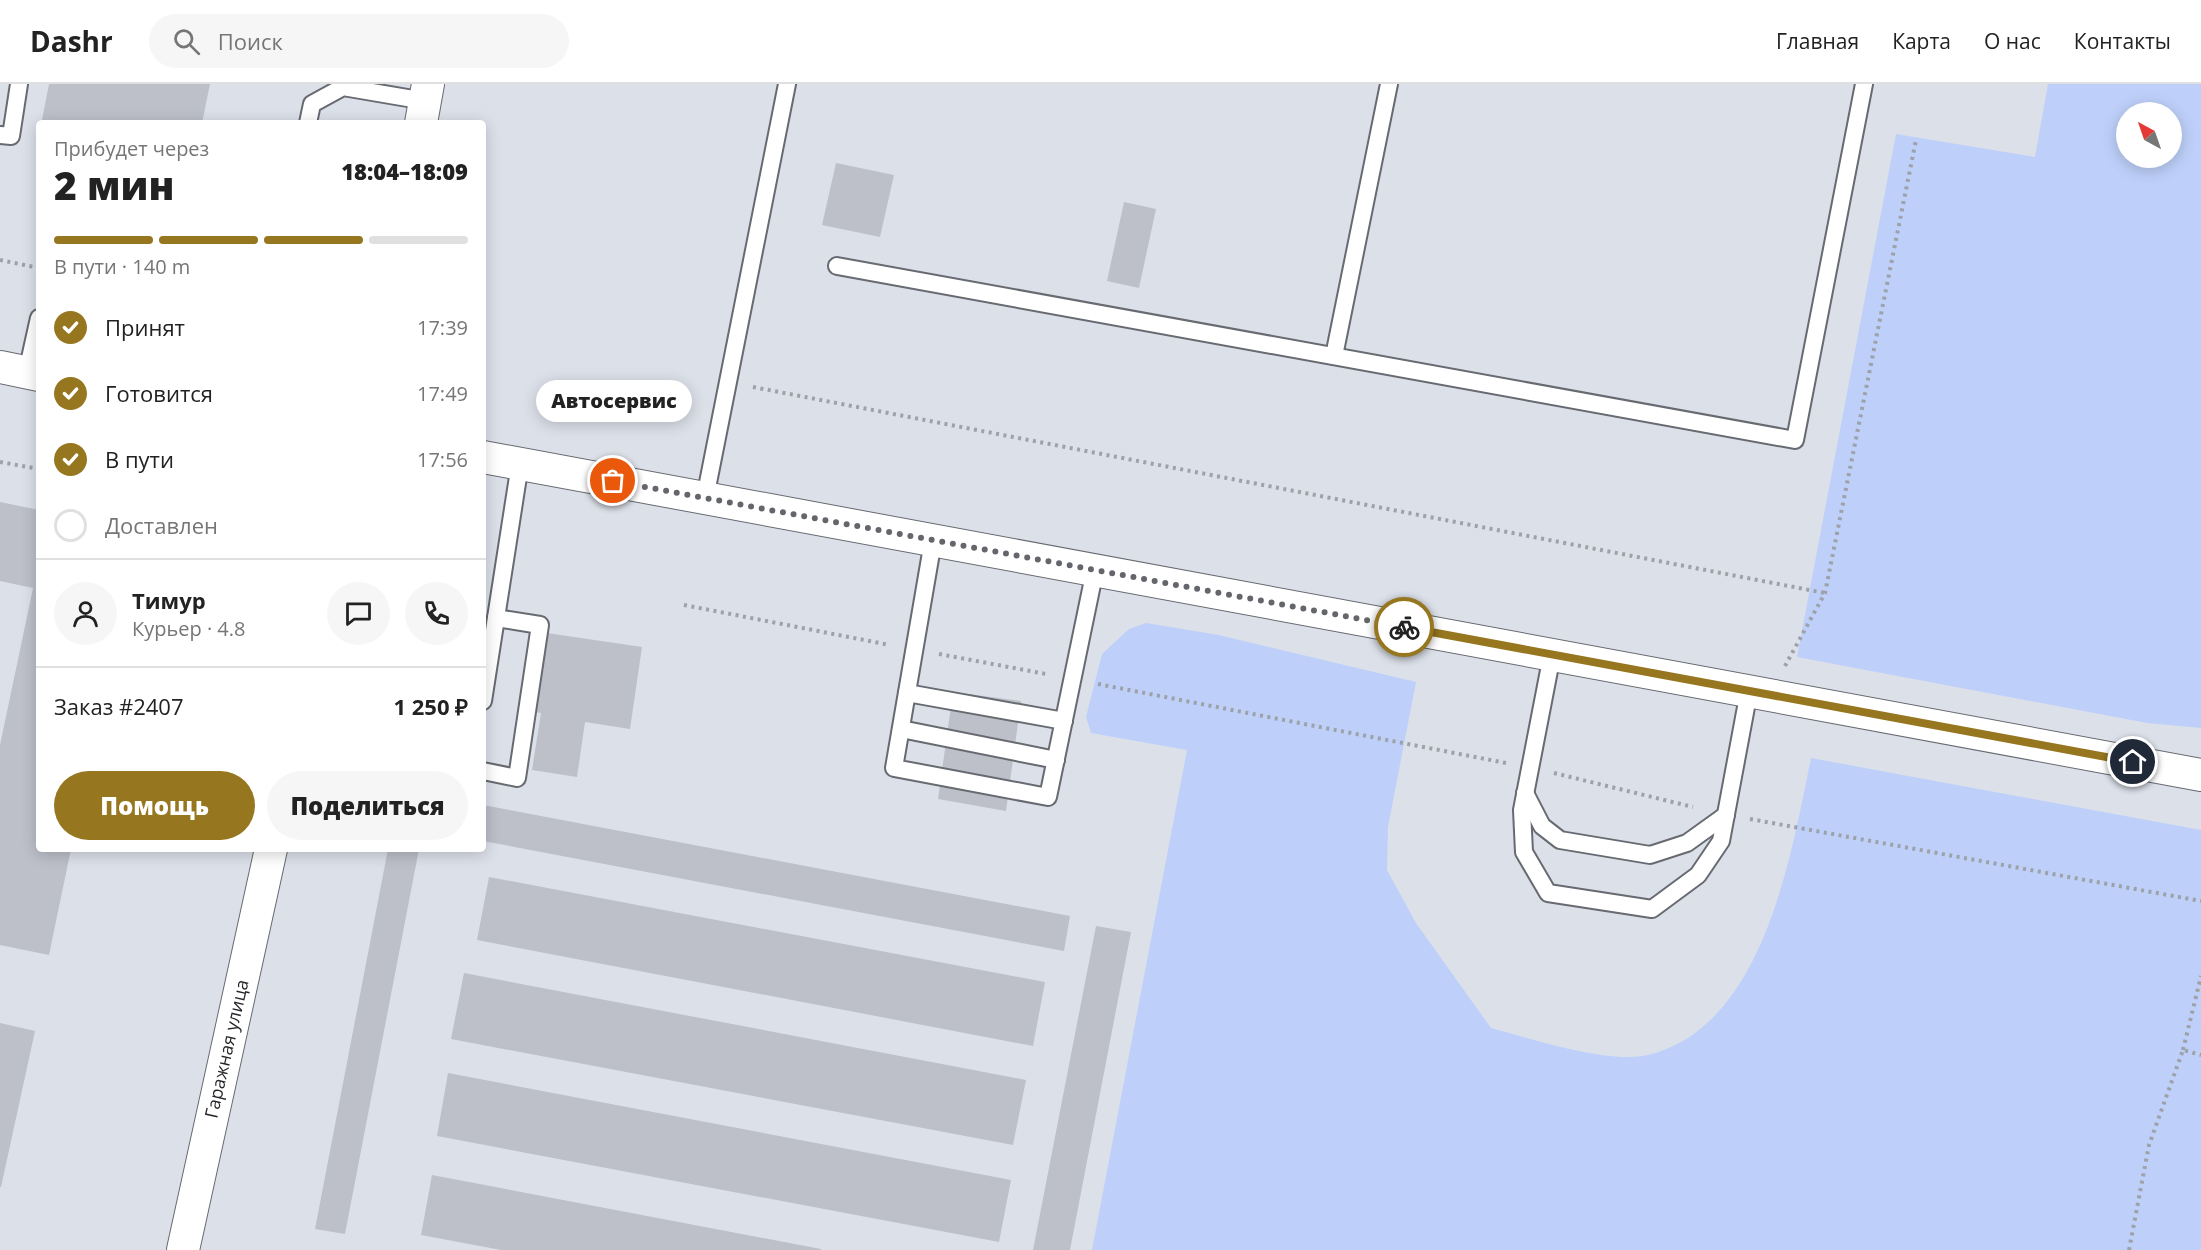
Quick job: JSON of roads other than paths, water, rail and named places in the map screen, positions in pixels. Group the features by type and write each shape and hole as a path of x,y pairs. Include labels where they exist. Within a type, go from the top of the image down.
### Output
{"street":[{"path":"486,458 2201,775"},
{"name":"Гаражная улица","path":"183,1250 270,852"}],"lane":[{"path":"0,135 11,136 19,84"},
{"path":"705,498 787,84"},
{"path":"1334,356 1389,84"},
{"path":"837,266 1795,440 1863,84"},
{"path":"309,120 312,105 343,87 425,103"},
{"path":"22,371 36,327"},
{"path":"486,681 520,464"},
{"path":"933,541 894,768 1048,797 1095,570"},
{"path":"486,772 517,778 540,625 496,618"},
{"path":"1552,655 1522,810 1524,852 1548,892 1652,909 1698,875 1721,841 1759,693"},
{"path":"907,693 1064,721"},
{"path":"901,729 1056,760"},
{"path":"1525,793 1542,826 1560,840 1650,855 1688,843 1726,815"}],"place":[{"name":"Автосервис","path":"613,481"}]}
